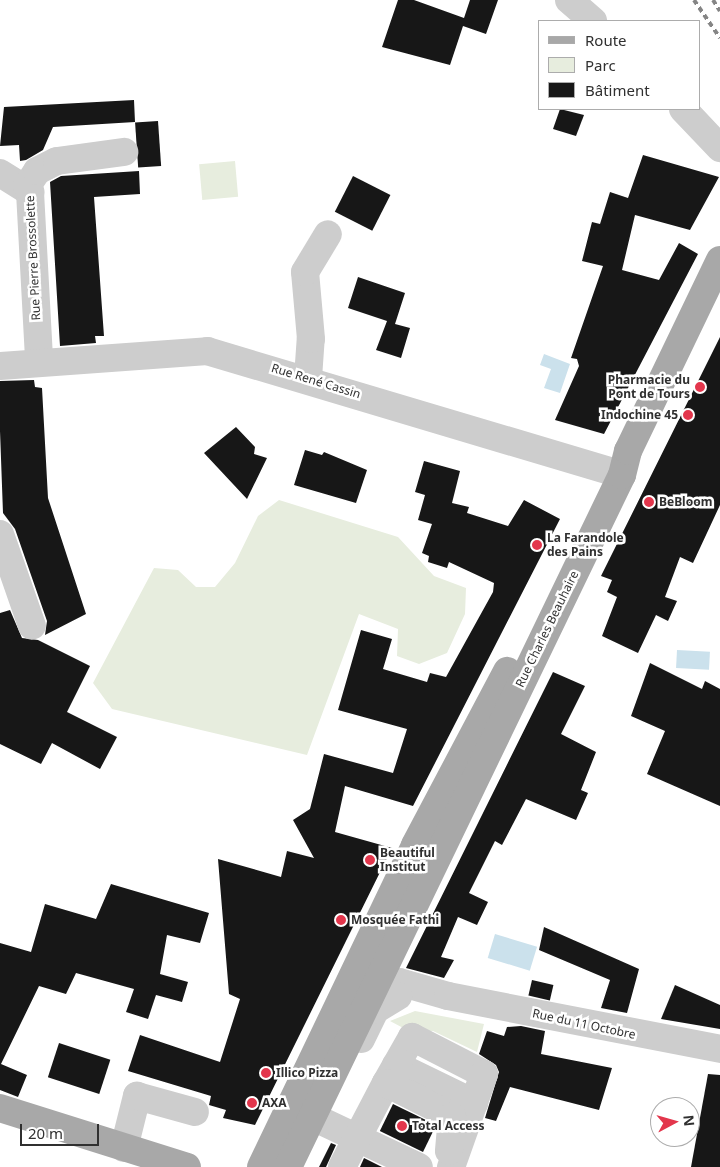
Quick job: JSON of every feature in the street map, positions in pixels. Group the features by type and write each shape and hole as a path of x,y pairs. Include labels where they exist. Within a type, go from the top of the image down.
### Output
{"main road":[{"name":"Rue Charles Beauhaire","path":"298,1118 339,1065 395,972 621,466 720,260"},
{"path":"288,1167 298,1118 302,1079 353,988 417,843 621,466"},
{"path":"0,1108 188,1167"},
{"path":"261,1167 298,1118"}],"street":[{"path":"569,0 592,20"},
{"path":"684,110 720,148"},
{"path":"27,186 37,172 57,161 124,152"},
{"name":"Rue Pierre Brossolette","path":"0,173 27,186 39,360"},
{"path":"308,378 311,339 305,272 328,234"},
{"name":"Rue René Cassin","path":"2,361 206,351 621,466"},
{"path":"0,534 32,626"},
{"name":"Rue du 11 Octobre","path":"353,988 395,972 448,996 720,1049"},
{"path":"342,1167 412,1037 484,1074 450,1167"},
{"path":"391,1074 452,1116 450,1167"},
{"path":"124,1148 137,1096 195,1112"},
{"path":"274,1167 298,1118 358,1137 386,1160 419,1167"}],"green space":[{"path":"235,161 238,197 202,200 199,164"},
{"path":"279,500 398,537 434,576 466,588 465,614 447,653 419,664 397,656 398,629 359,614 307,755 112,709 93,683 154,568 178,570 196,587 215,587 235,563 258,516"},
{"path":"415,1011 484,1024 477,1052 433,1031 407,1030 390,1021"}],"water":[{"path":"544,354 570,364 560,393 544,388 551,369 540,365"},
{"path":"677,650 710,652 709,670 676,668"},
{"path":"495,934 537,947 530,971 488,958"}],"building":[{"path":"398,0 414,0 464,18 470,0 498,0 486,34 463,26 450,65 382,47"},
{"path":"134,100 135,122 53,127 43,150 26,160 20,161 19,145 0,146 4,107"},
{"path":"560,110 584,115 576,136 553,129"},
{"path":"158,121 161,166 138,167 135,123"},
{"path":"643,155 719,177 690,230 635,215 622,270 659,280 679,243 698,254 604,434 555,420 579,366 577,359 571,358 603,266 582,261 592,222 600,224 610,192 628,198"},
{"path":"139,171 140,194 94,197 104,336 95,336 96,343 60,346 50,182 61,176"},
{"path":"353,176 390,195 372,231 335,212"},
{"path":"358,277 405,293 395,324 410,328 401,358 376,350 387,321 348,308"},
{"path":"720,337 720,505 693,563 680,557 665,597 677,601 668,621 656,615 638,653 602,636 617,597 607,592 612,580 601,576"},
{"path":"34,380 35,387 42,388 48,498 86,614 45,635 47,621 15,529 3,513 0,381"},
{"path":"236,427 255,447 254,454 267,458 247,499 204,453"},
{"path":"305,450 322,455 324,452 367,470 356,503 294,485"},
{"path":"424,461 460,471 452,503 469,507 467,513 508,526 524,500 560,519 413,806 345,786 335,832 392,848 255,1125 223,1118 226,1110 209,1105 211,1096 128,1071 140,1035 220,1062 240,999 229,994 218,859 281,877 287,851 314,858 293,820 310,809 324,754 393,773 407,729 338,710 361,630 392,639 383,669 427,682 430,673 446,677 493,592 494,583 449,562 447,568 428,562 429,556 422,553 432,524 418,520 425,495 415,492"},
{"path":"10,610 22,638 38,640 90,666 67,712 117,737 100,769 52,743 41,764 0,744 0,613"},
{"path":"650,663 702,689 705,681 720,689 720,806 647,774 665,731 631,716"},
{"path":"553,672 585,686 561,734 596,752 581,790 588,793 576,820 526,799 502,845 495,841 469,893 488,902 477,925 458,917 441,957 454,960 444,978 406,968"},
{"path":"111,884 209,913 200,943 167,935 160,974 188,982 182,1002 156,995 148,1019 126,1012 134,989 76,973 66,994 39,986 1,1064 27,1075 18,1097 0,1090 0,943 31,952 45,904 96,919"},
{"path":"544,927 639,969 627,1013 601,1008 610,980 539,950"},
{"path":"532,980 553,985 550,1001 528,996"},
{"path":"675,985 720,1005 720,1029 661,1019"},
{"path":"521,1026 545,1031 541,1054 612,1068 599,1110 510,1087 496,1121 485,1118 499,1072 496,1065 479,1054 487,1031 504,1036 507,1027"},
{"path":"59,1043 110,1060 99,1094 48,1077"},
{"path":"708,1074 720,1075 720,1167 691,1167 695,1147 700,1147 700,1118"},
{"path":"393,1104 436,1125 423,1152 380,1131"},
{"path":"331,1143 336,1145 326,1167 319,1167"},
{"path":"364,1158 382,1167 360,1167"}],"railway":[{"path":"694,0 720,38"},
{"path":"713,0 720,11"}],"place":[{"name":"Pharmacie du Pont de Tours","path":"700,387"},
{"name":"Indochine 45","path":"688,415"},
{"name":"BeBloom","path":"649,502"},
{"name":"La Farandole des Pains","path":"537,545"},
{"name":"Beautiful Institut","path":"370,860"},
{"name":"Mosquée Fathi","path":"341,920"},
{"name":"Illico Pizza","path":"266,1073"},
{"name":"AXA","path":"252,1103"},
{"name":"Total Access","path":"402,1126"}]}
